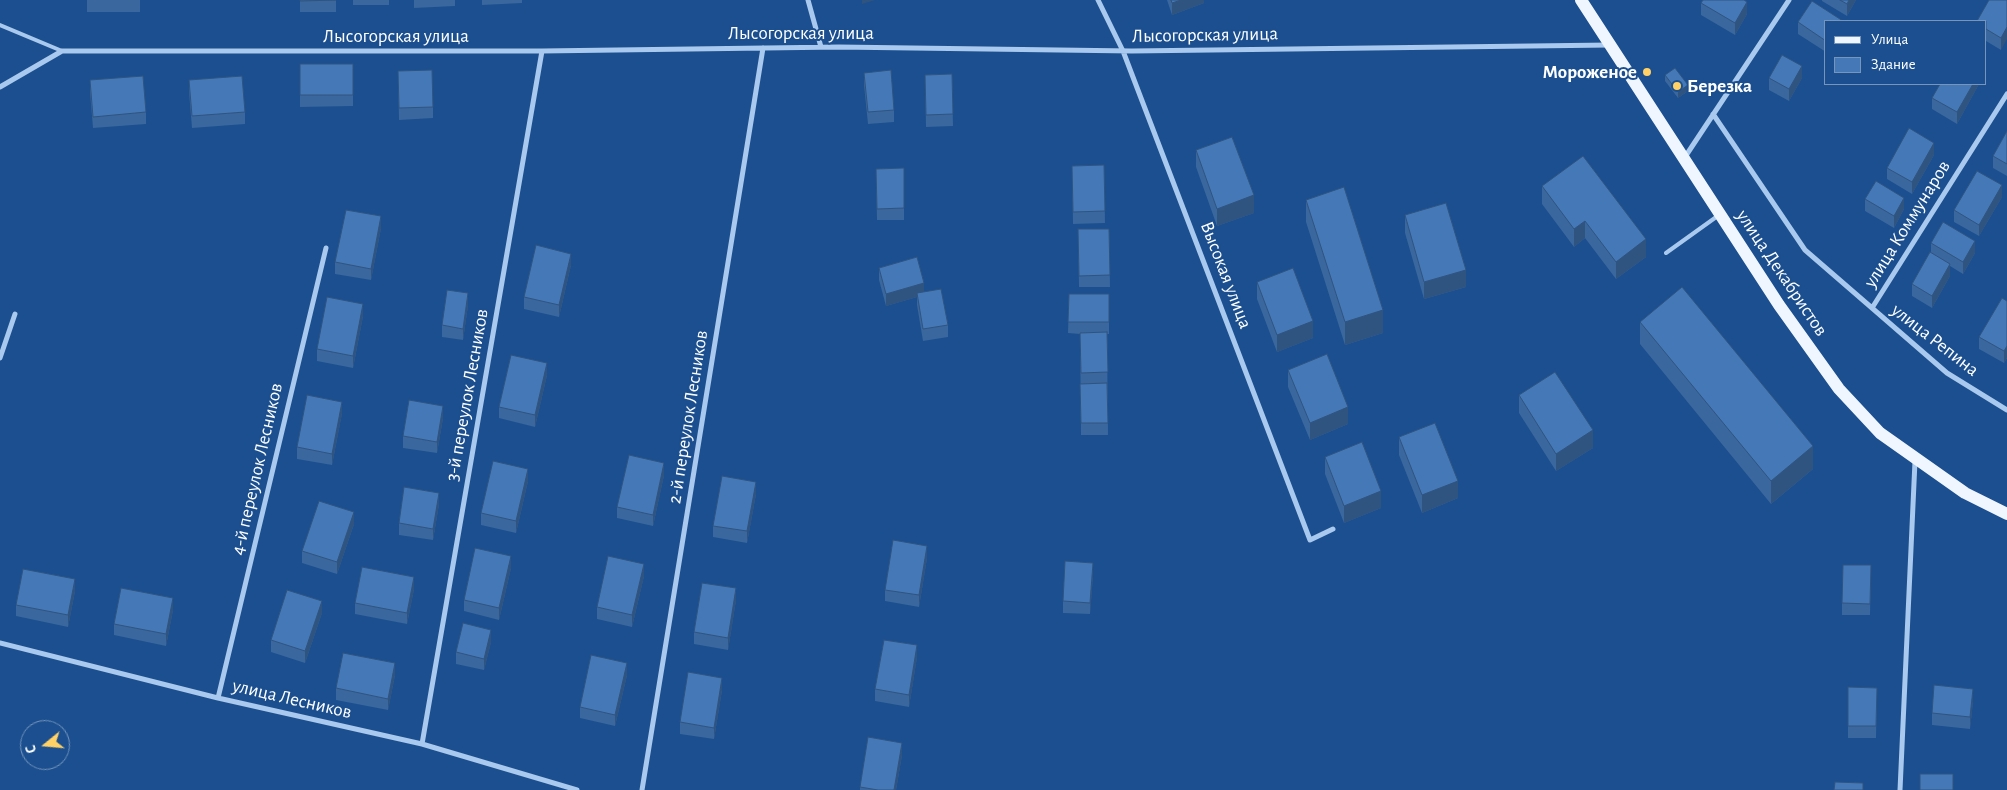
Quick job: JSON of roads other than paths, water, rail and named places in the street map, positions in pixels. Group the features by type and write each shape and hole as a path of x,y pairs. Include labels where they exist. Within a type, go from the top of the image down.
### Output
{"main road":[{"name":"улица Декабристов","path":"1581,0 1779,305 1839,389 1880,433 1965,493 2007,514"}],"street":[{"path":"808,0 821,47"},
{"name":"Высокая улица","path":"1098,0 1123,51 1310,540 1333,529"},
{"path":"1684,160 1789,0"},
{"name":"Лысогорская улица","path":"62,52 542,51 821,47 1123,51 1611,45"},
{"name":"2-й переулок Лесников","path":"642,790 763,48"},
{"name":"3-й переулок Лесников","path":"422,744 542,51"},
{"path":"0,88 62,52"},
{"name":"улица Коммунаров","path":"1713,114 1805,250 1872,308 2007,94"},
{"name":"4-й переулок Лесников","path":"218,698 326,248"},
{"name":"улица Репина","path":"1872,308 1947,373 2007,410"},
{"path":"0,358 14,314"},
{"path":"1900,790 1915,458"},
{"name":"улица Лесников","path":"0,643 218,698 422,744 577,790"}],"lane":[{"path":"0,25 62,52"},
{"path":"1666,253 1720,214"}],"place":[{"name":"Мороженое","path":"1647,72"},
{"name":"Березка","path":"1677,86"}]}
